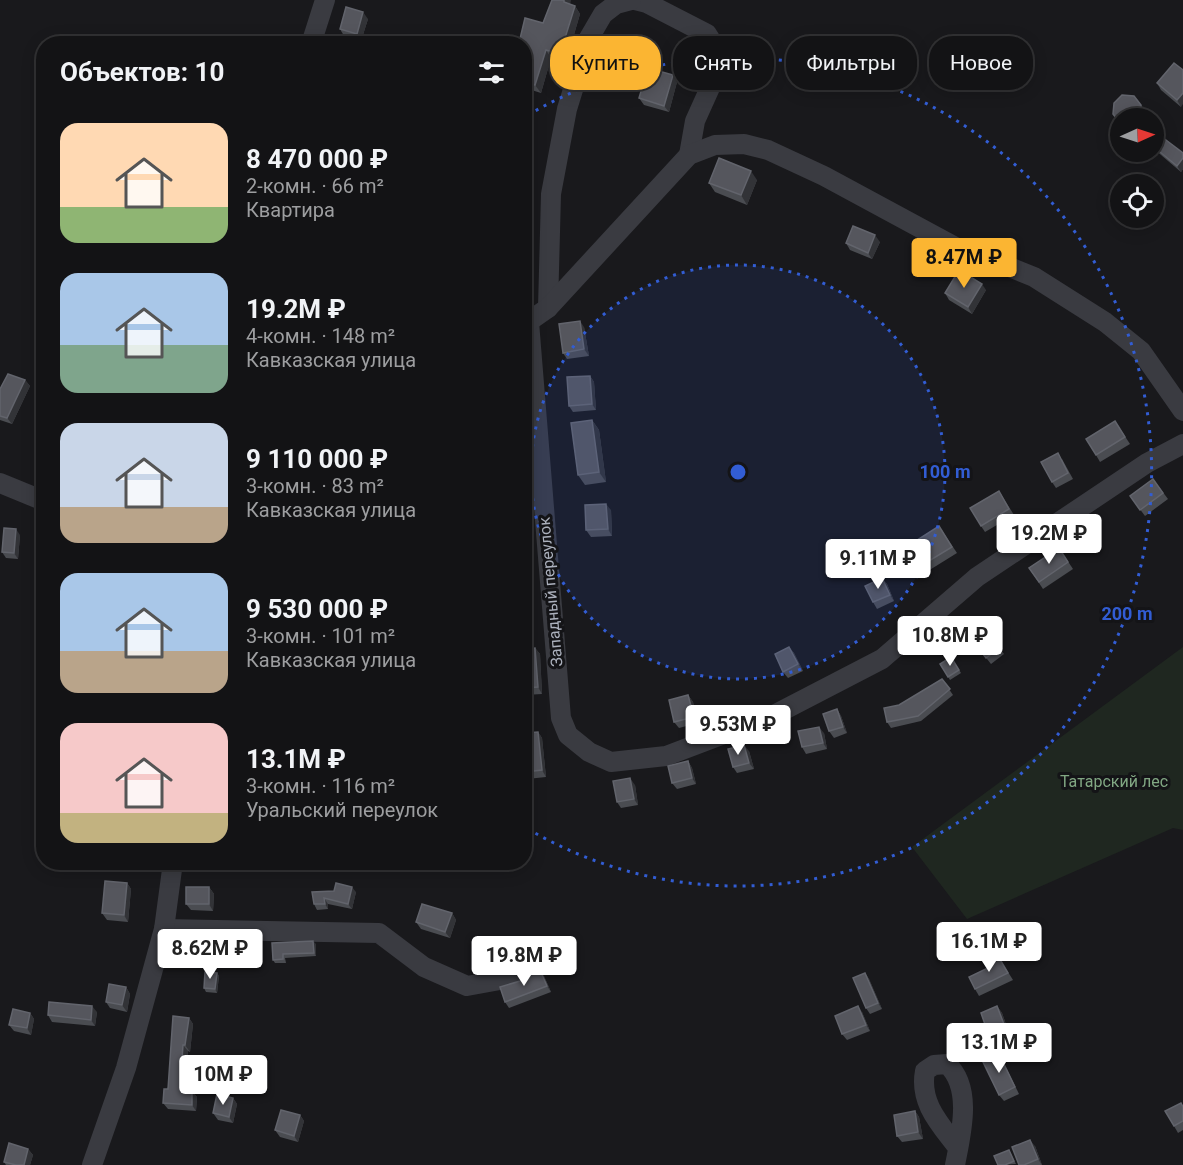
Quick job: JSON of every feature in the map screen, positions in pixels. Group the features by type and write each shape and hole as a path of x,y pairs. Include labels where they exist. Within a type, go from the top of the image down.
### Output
{"street":[{"path":"314,36 325,0"},
{"path":"548,309 552,194 567,109 589,38 603,14 616,4 633,0 647,3 707,34 717,50 718,70 695,121 689,154"},
{"path":"532,320 548,309 689,154 715,145 744,144 768,150 824,176 974,257 1002,264 1034,277 1105,322 1141,351 1183,411"},
{"name":"Западный переулок","path":"532,381 561,718 568,735 589,752 611,762 666,756 774,715 882,659 977,577 1147,463 1183,444"},
{"path":"0,483 36,498"},
{"path":"92,1165 126,1068 164,930 172,870"},
{"path":"164,930 379,933 424,967 467,986 522,976"}],"green space":[{"name":"Татарский лес","path":"1183,647 1183,830 1173,828 967,919 912,847"}],"building":[{"path":"552,0 564,0 575,6 566,36 550,36 550,51 546,50 535,85 532,84 532,36 521,36 525,18 543,23"},
{"path":"346,7 363,12 357,34 340,29"},
{"path":"1174,63 1183,70 1183,93 1177,100 1157,83"},
{"path":"661,72 673,75 664,106 639,98 641,90 661,90"},
{"path":"1122,95 1134,96 1141,108 1114,108 1114,103"},
{"path":"1164,139 1183,153 1183,158 1177,166 1164,155"},
{"path":"719,158 751,171 741,195 709,183"},
{"path":"853,226 875,235 868,253 846,243"},
{"path":"959,270 982,284 968,307 945,293"},
{"path":"580,321 584,349 563,353 559,324"},
{"path":"8,374 25,380 7,418 0,416 0,389"},
{"path":"590,376 592,404 569,406 567,377"},
{"path":"592,420 599,472 578,475 571,423"},
{"path":"1115,421 1125,437 1096,455 1086,439"},
{"path":"1058,453 1068,473 1052,482 1041,462"},
{"path":"1153,479 1163,493 1140,510 1130,496"},
{"path":"999,491 1009,509 981,526 970,508"},
{"path":"606,504 608,529 586,530 585,505"},
{"path":"939,526 952,547 924,564 911,544"},
{"path":"4,528 16,529 14,553 2,552"},
{"path":"1059,548 1068,562 1039,582 1029,568"},
{"path":"882,578 890,595 873,602 865,586"},
{"path":"990,635 999,648 986,658 976,645"},
{"path":"789,647 798,664 783,672 775,654"},
{"path":"532,648 535,648 538,687 532,687"},
{"path":"951,657 959,670 948,677 940,664"},
{"path":"942,679 950,689 918,716 887,722 884,708 899,705"},
{"path":"688,695 694,717 674,722 669,700"},
{"path":"837,709 843,727 829,731 823,714"},
{"path":"819,727 823,743 802,747 798,731"},
{"path":"532,732 538,732 542,770 532,771"},
{"path":"744,745 749,763 733,767 728,749"},
{"path":"688,761 692,778 672,783 668,766"},
{"path":"630,778 634,799 617,802 613,781"},
{"path":"105,881 127,883 124,915 102,913"},
{"path":"336,883 352,887 348,904 324,898 325,904 314,904 312,892 334,891"},
{"path":"186,887 209,887 209,904 186,904"},
{"path":"422,904 452,913 445,932 416,922"},
{"path":"313,941 314,953 283,954 283,959 273,960 272,943"},
{"path":"998,956 1008,973 975,989 969,977 988,968 985,964"},
{"path":"540,970 547,986 505,1002 500,987 520,981"},
{"path":"205,972 217,973 215,989 204,988"},
{"path":"865,973 878,1003 866,1008 853,978"},
{"path":"109,984 126,987 122,1005 106,1002"},
{"path":"49,1002 92,1006 91,1020 48,1015"},
{"path":"858,1006 866,1025 842,1034 835,1016"},
{"path":"997,1006 1005,1027 988,1033 981,1013"},
{"path":"13,1009 30,1013 27,1028 9,1025"},
{"path":"173,1016 189,1018 185,1045 183,1045 180,1090 192,1091 192,1105 163,1103 164,1089 168,1089"},
{"path":"999,1054 1015,1087 999,1095 983,1062"},
{"path":"217,1094 233,1098 229,1117 213,1113"},
{"path":"1181,1103 1183,1121 1174,1126 1165,1111"},
{"path":"281,1110 300,1115 294,1136 275,1130"},
{"path":"915,1111 918,1132 897,1136 894,1115"},
{"path":"1030,1140 1038,1159 1019,1165 1012,1147"},
{"path":"9,1143 28,1149 24,1165 4,1162"},
{"path":"1009,1150 1014,1161 998,1165 994,1156"}]}
